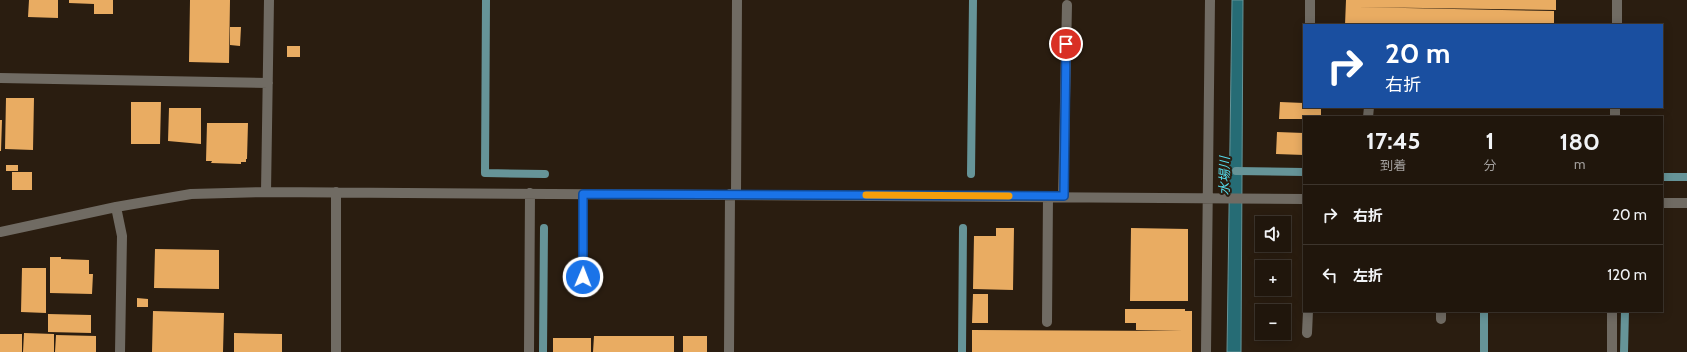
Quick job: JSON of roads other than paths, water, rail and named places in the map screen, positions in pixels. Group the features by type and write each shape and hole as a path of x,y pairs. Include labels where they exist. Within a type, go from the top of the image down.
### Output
{"street":[{"path":"266,192 269,0"},
{"path":"729,352 737,0"},
{"path":"1206,352 1210,0"},
{"path":"1310,0 1310,24"},
{"path":"1617,0 1617,24"},
{"path":"1064,196 1067,5"},
{"path":"0,78 268,83"},
{"path":"0,232 116,207 192,194 266,192 1219,197 1303,199"},
{"path":"336,192 336,352"},
{"path":"529,352 530,193"},
{"path":"583,194 583,277"},
{"path":"1047,322 1048,196"},
{"path":"1663,203 1687,203"},
{"path":"116,207 122,236 120,352"},
{"path":"1307,333 1308,312"},
{"path":"1612,312 1612,352"}],"water":[{"path":"1232,0 1243,0 1241,352 1227,352"}],"waterway":[{"path":"486,0 485,173 545,174"},
{"path":"971,174 973,0"},
{"name":"水場川","path":"1236,171 1303,172"},
{"path":"1663,177 1687,177"},
{"path":"543,352 544,228"},
{"path":"962,352 963,228"},
{"path":"1484,312 1484,352"},
{"path":"1624,352 1625,312"}]}
